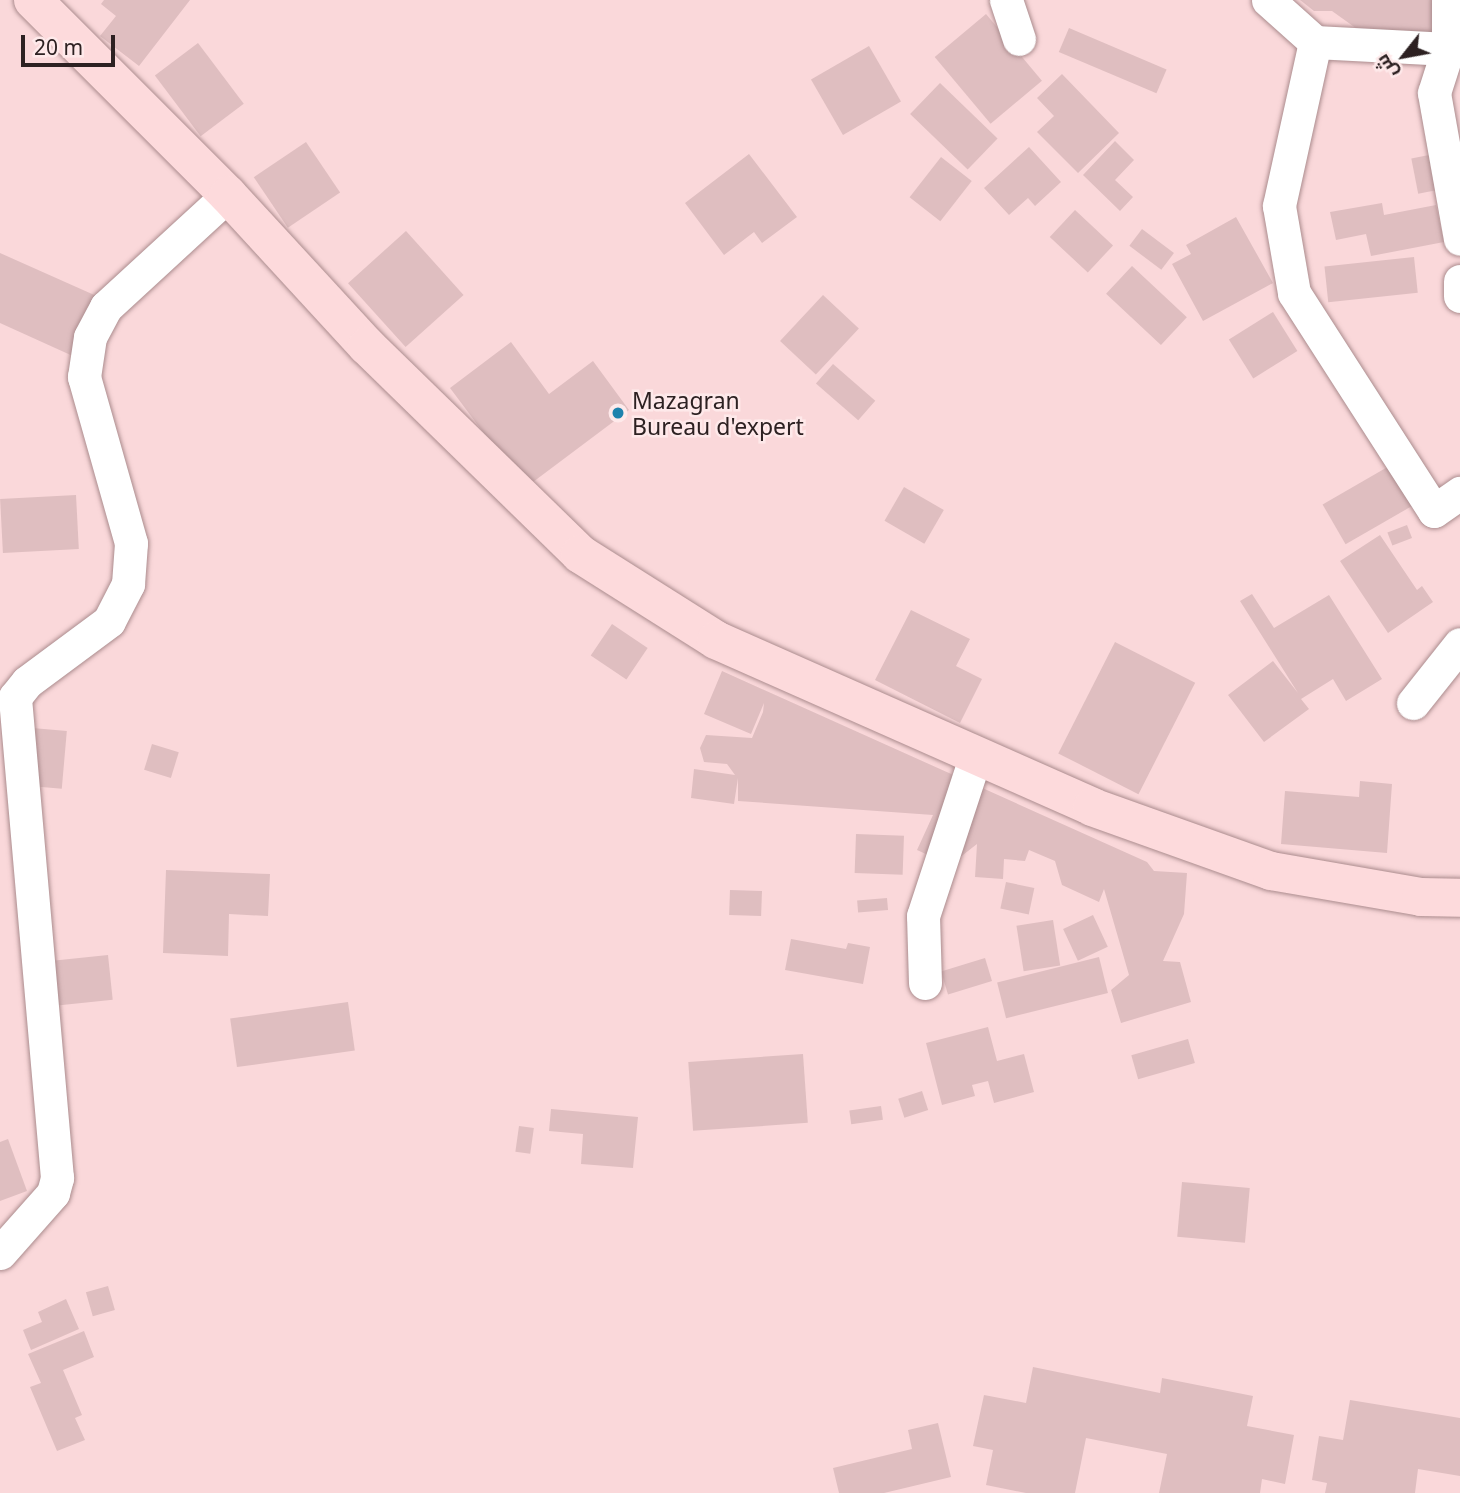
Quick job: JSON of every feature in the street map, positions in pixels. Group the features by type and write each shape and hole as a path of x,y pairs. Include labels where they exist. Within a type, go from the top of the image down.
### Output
{"main road":[{"path":"33,0 228,195 368,346 580,554 716,640 1092,807 1271,871 1421,898 1460,898"}],"street":[{"path":"1006,0 1019,39"},
{"path":"1268,0 1315,43 1448,49"},
{"path":"1448,0 1448,49 1434,93 1460,240"},
{"path":"1315,43 1279,206 1294,293 1434,511 1460,493"},
{"path":"0,1252 53,1193 57,1178 15,697 27,682 109,621 128,584 131,542 84,377 90,337 106,307 228,195"},
{"path":"1460,281 1460,296"},
{"path":"1413,703 1460,643"},
{"path":"925,983 923,916 976,755"}],"building":[{"path":"104,0 190,0 139,66 100,36 116,16 101,4"},
{"path":"1300,0 1436,0 1435,34 1360,31 1332,11 1314,11"},
{"path":"986,14 1042,81 991,124 935,57"},
{"path":"1069,28 1167,69 1156,93 1059,52"},
{"path":"198,43 244,104 201,136 155,75"},
{"path":"869,46 901,101 843,135 811,80"},
{"path":"1062,74 1119,133 1078,173 1037,132 1054,116 1037,98"},
{"path":"940,83 998,139 968,170 910,114"},
{"path":"1115,141 1134,160 1115,180 1133,197 1120,211 1083,175"},
{"path":"306,142 340,193 288,228 254,177"},
{"path":"1029,147 1061,182 1035,206 1028,198 1009,215 984,188"},
{"path":"749,154 797,217 762,243 754,232 724,255 685,203"},
{"path":"1429,155 1436,190 1418,194 1411,158"},
{"path":"941,157 972,181 940,221 910,197"},
{"path":"1382,203 1384,215 1436,205 1444,242 1371,256 1366,234 1336,240 1330,212"},
{"path":"1075,210 1113,245 1088,273 1050,237"},
{"path":"1236,217 1273,283 1203,321 1172,264 1191,254 1186,245"},
{"path":"1142,229 1174,253 1161,270 1129,246"},
{"path":"406,231 464,295 406,347 348,283"},
{"path":"0,253 101,298 75,357 0,323"},
{"path":"1414,257 1418,293 1328,302 1324,266"},
{"path":"1132,266 1187,317 1161,345 1106,294"},
{"path":"823,295 859,328 816,374 780,341"},
{"path":"1273,312 1297,351 1253,379 1229,340"},
{"path":"511,342 549,394 593,361 629,410 525,488 450,388"},
{"path":"833,364 875,401 858,420 816,384"},
{"path":"1391,465 1414,505 1346,544 1323,504"},
{"path":"904,487 944,510 924,544 885,521"},
{"path":"76,495 79,549 3,553 0,499"},
{"path":"1407,525 1412,538 1392,546 1387,533"},
{"path":"1380,535 1417,590 1422,586 1433,602 1388,633 1340,561"},
{"path":"1252,594 1274,628 1329,595 1382,679 1346,701 1333,679 1301,699 1309,709 1264,742 1228,695 1273,661 1298,693 1240,601"},
{"path":"911,610 970,639 956,666 982,679 960,723 875,680"},
{"path":"612,624 648,648 626,680 591,656"},
{"path":"1115,642 1195,683 1138,794 1058,753"},
{"path":"722,671 1147,862 1154,871 1187,873 1184,914 1163,961 1180,962 1191,1002 1121,1023 1111,990 1129,975 1104,889 1099,902 1062,885 1055,861 1029,850 1025,861 1004,859 1003,879 975,877 977,844 950,865 917,850 933,815 738,801 738,778 734,804 691,798 694,769 735,775 727,764 704,762 700,748 706,735 752,738 763,712 764,703 751,734 704,714"},
{"path":"21,727 67,731 62,789 16,785"},
{"path":"152,744 179,752 171,778 144,770"},
{"path":"1360,781 1392,784 1387,853 1281,844 1285,791 1359,797"},
{"path":"856,834 904,836 903,875 855,873"},
{"path":"166,870 270,874 268,916 229,914 228,956 163,953"},
{"path":"1006,882 1034,888 1029,914 1000,908"},
{"path":"730,890 762,891 761,916 729,915"},
{"path":"887,898 888,910 858,913 857,901"},
{"path":"1093,915 1108,947 1078,961 1063,929"},
{"path":"1053,920 1060,965 1024,971 1016,926"},
{"path":"791,939 846,949 848,943 870,947 863,984 785,970"},
{"path":"108,955 113,1000 55,1006 50,961"},
{"path":"1099,957 1108,993 1006,1018 997,982"},
{"path":"985,958 992,981 948,994 941,971"},
{"path":"348,1002 355,1051 237,1067 230,1019"},
{"path":"988,1027 997,1061 1024,1054 1034,1092 994,1103 988,1081 972,1085 975,1096 942,1105 926,1043"},
{"path":"1188,1039 1195,1063 1138,1079 1131,1055"},
{"path":"803,1054 808,1123 693,1131 688,1062"},
{"path":"922,1091 928,1110 904,1118 898,1099"},
{"path":"881,1106 883,1120 851,1124 849,1110"},
{"path":"551,1109 638,1117 633,1168 581,1164 583,1134 549,1131"},
{"path":"519,1126 534,1128 530,1154 515,1152"},
{"path":"8,1139 27,1191 0,1201 0,1142"},
{"path":"1182,1182 1250,1188 1245,1243 1177,1237"},
{"path":"108,1286 115,1310 93,1316 86,1292"},
{"path":"66,1299 79,1329 31,1350 23,1330 42,1322 38,1312"},
{"path":"84,1331 94,1357 63,1370 82,1415 75,1418 85,1440 57,1451 30,1387 41,1383 28,1354"},
{"path":"1033,1367 1160,1393 1162,1378 1253,1396 1247,1426 1294,1435 1285,1484 1262,1479 1260,1493 1159,1493 1167,1454 1086,1438 1075,1493 1026,1493 986,1485 993,1450 973,1446 984,1395 1026,1403"},
{"path":"1350,1400 1460,1418 1460,1476 1418,1469 1415,1493 1325,1493 1327,1483 1312,1480 1319,1436 1343,1440"},
{"path":"938,1423 951,1477 884,1493 839,1493 833,1468 912,1449 908,1430"}],"place":[{"name":"Mazagran Bureau d'expert","path":"618,413"}]}
